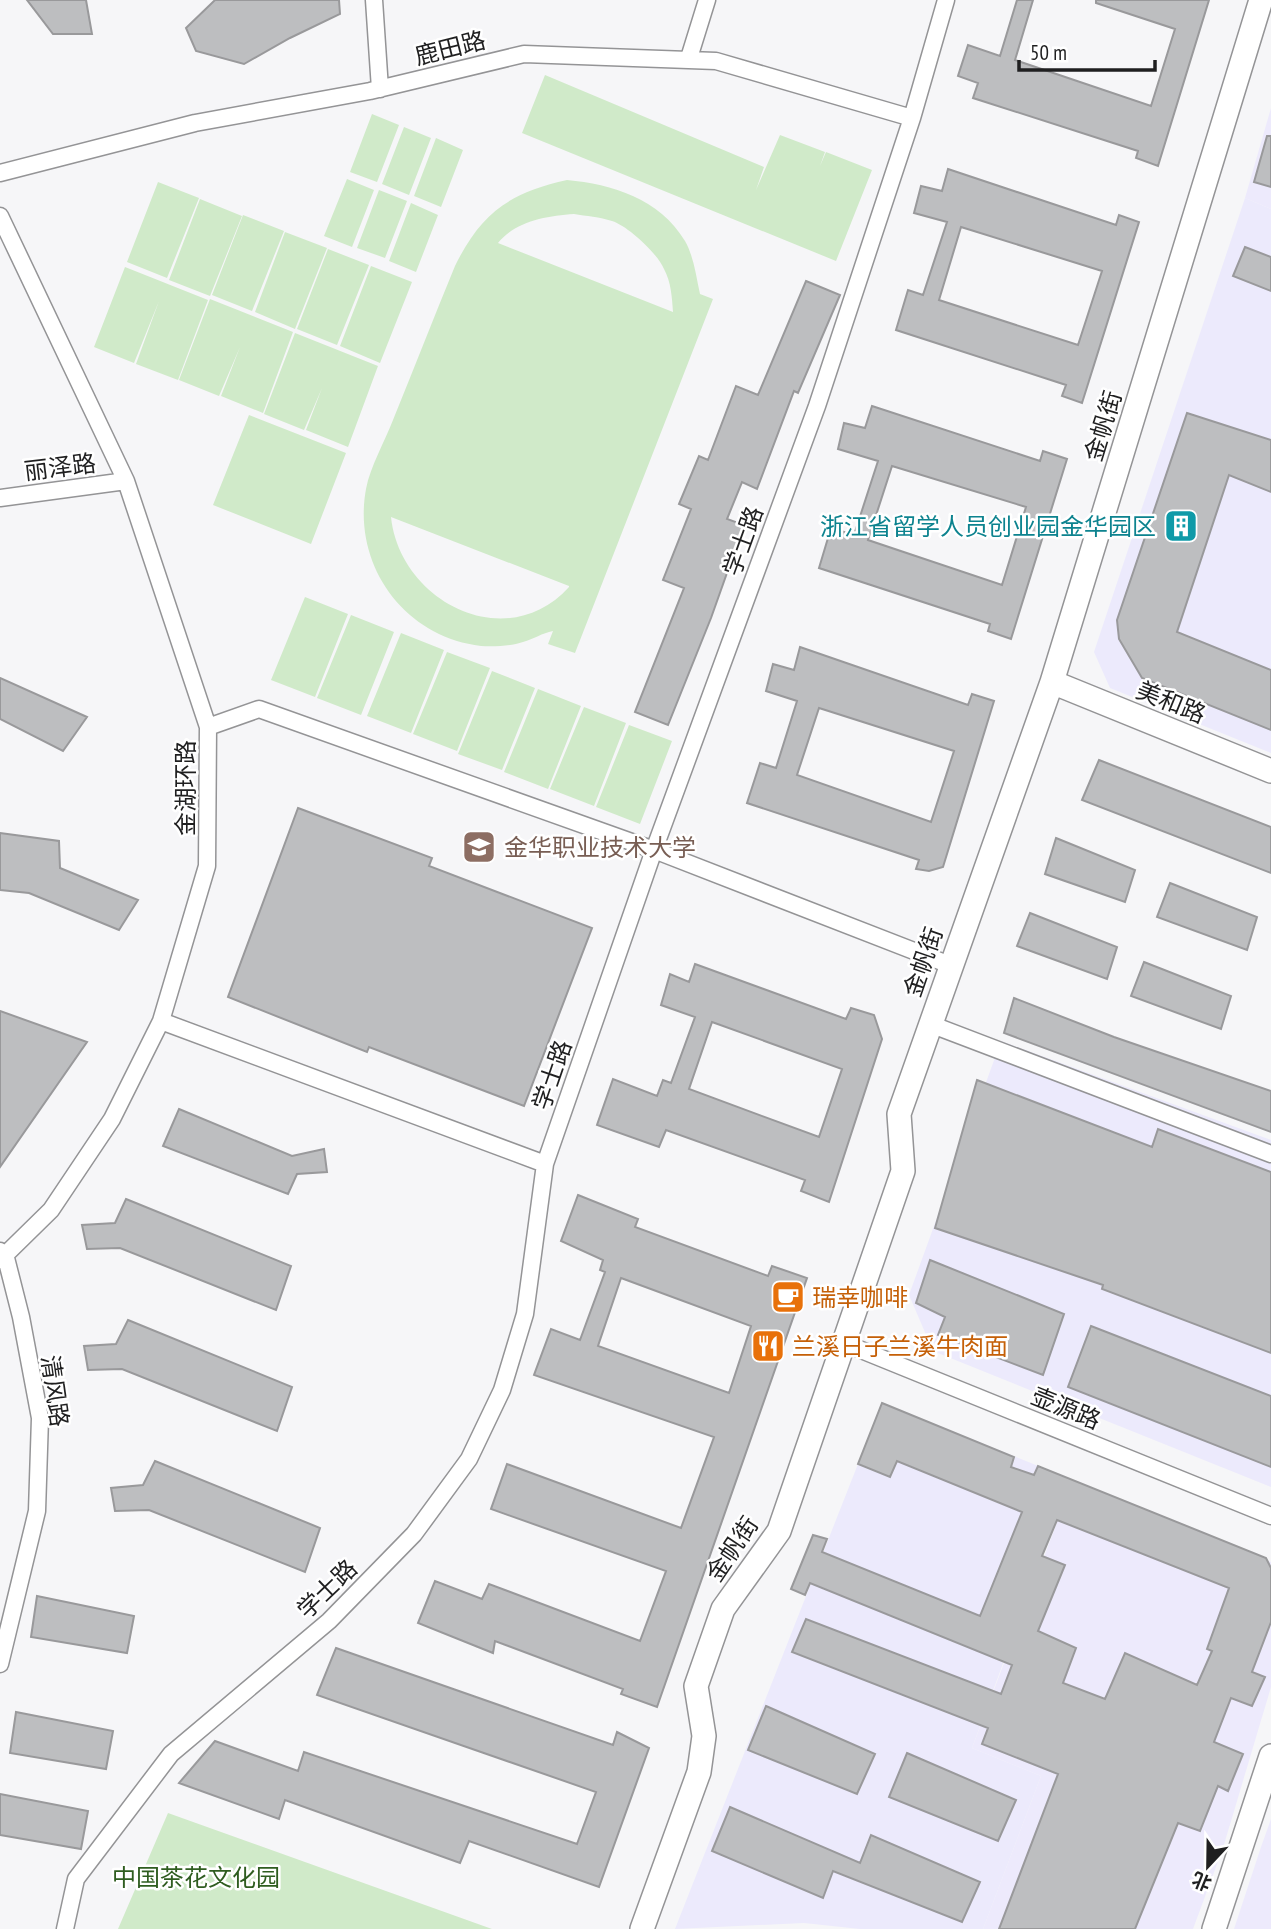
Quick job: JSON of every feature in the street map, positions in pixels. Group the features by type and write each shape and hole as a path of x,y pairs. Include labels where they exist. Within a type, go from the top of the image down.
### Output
{"street":[{"path":"374,0 380,89"},
{"path":"689,58 707,0"},
{"name":"学士路","path":"65,1929 76,1879 171,1754 329,1621 414,1534 469,1459 502,1390 524,1314 545,1164 654,850 817,406 912,118 946,0"},
{"name":"金帆街","path":"642,1929 699,1772 704,1736 696,1686 723,1609 779,1531 903,1171 899,1114 1052,682 1261,0"},
{"name":"鹿田路","path":"0,173 195,123 380,89 524,54 716,61 912,118"},
{"name":"金湖环路","path":"0,216 126,481 208,727 207,866 161,1021 111,1119 59,1199 51,1210 2,1255"},
{"name":"丽泽路","path":"0,498 126,481"},
{"name":"美和路","path":"1052,682 1271,771"},
{"path":"208,727 259,709 654,850 950,965"},
{"path":"161,1021 545,1164"},
{"path":"930,1024 1271,1154"},
{"name":"清风路","path":"0,1664 37,1511 40,1418 21,1317 2,1255"},
{"name":"壶源路","path":"844,1343 1271,1516"},
{"path":"1214,1929 1271,1756"}],"shaded area":[{"path":"1271,108 1271,209 1245,198"},
{"path":"1245,198 1271,209 1271,753 1110,688 1094,652"},
{"path":"1001,1041 1271,1140 1271,1487 933,1351 909,1295"},
{"path":"882,1403 1073,1480 1056,1519 972,1748 1041,1776 983,1929 860,1929 804,1923 675,1929"},
{"path":"1073,1480 1271,1562 1271,1687 1223,1848 1193,1929 983,1929 1041,1776 972,1748"},
{"path":"1271,1819 1271,1929 1234,1929 1261,1847"}],"green space":[{"path":"545,75 764,167 756,190 780,135 825,152 820,166 826,152 872,170 836,261 522,133"},
{"path":"372,114 399,125 377,182 350,172"},
{"path":"404,127 431,138 409,195 382,184"},
{"path":"436,138 463,150 441,207 414,196"},
{"path":"347,179 374,190 352,247 324,236"},
{"path":"567,180 601,185 649,204 675,226 693,260 700,294 713,299 575,653 548,644 553,631 518,643 481,646 453,640 429,628 407,612 389,593 376,570 367,544 364,517 366,489 371,472 455,266 475,232 499,208 529,191","holes":["574,214 603,218 634,234 661,263 671,290 673,312 498,243 523,225 542,218","391,517 569,586 569,587 544,607 516,617 488,618 460,610 435,595 414,574 399,547"]},
{"path":"158,182 199,198 167,278 127,262"},
{"path":"379,190 407,201 385,258 357,248"},
{"path":"200,199 242,216 210,296 169,280"},
{"path":"411,203 438,215 416,272 389,261"},
{"path":"243,215 284,231 252,311 212,295"},
{"path":"285,232 327,248 295,329 255,312"},
{"path":"328,249 369,265 337,345 297,329"},
{"path":"371,266 412,282 380,363 340,346"},
{"path":"125,267 208,300 178,380 136,364 159,301 134,363 94,347"},
{"path":"210,299 293,332 263,413 221,396 240,347 219,396 179,380"},
{"path":"295,333 378,366 348,447 306,430 322,388 304,430 264,414"},
{"path":"249,415 346,453 311,544 213,505"},
{"path":"305,597 348,614 315,697 271,680"},
{"path":"351,615 394,632 361,715 317,698"},
{"path":"401,633 444,650 411,733 367,716"},
{"path":"447,652 490,668 457,751 413,734"},
{"path":"492,671 535,688 502,770 458,754"},
{"path":"538,689 581,706 548,789 504,772"},
{"path":"584,707 626,723 594,806 550,789"},
{"path":"629,725 672,741 640,824 596,807"},
{"name":"中国茶花文化园","path":"168,1813 492,1929 118,1929"}],"building":[{"path":"27,0 86,0 92,34 53,34"},
{"path":"215,0 339,0 340,14 244,64 196,51 186,28"},
{"path":"1017,0 1033,0 1015,60 1151,106 1175,29 1096,3 1096,0 1209,0 1158,166 1136,158 1138,151 973,98 978,83 958,76 968,45 1000,56"},
{"path":"1267,136 1271,136 1271,187 1254,182"},
{"path":"948,169 1116,225 1119,215 1139,222 1082,403 1062,396 1066,385 896,330 908,290 923,295 947,222 914,213 921,186 942,191","holes":["961,227 1102,271 1078,345 939,300"]},
{"path":"1245,247 1271,257 1271,291 1233,276"},
{"path":"806,281 840,295 798,393 794,391 757,489 742,482 727,519 744,525 711,618 668,725 635,712 684,588 663,580 691,509 679,504 699,456 708,460 736,386 758,395"},
{"path":"872,406 1040,461 1043,451 1067,459 1011,639 988,631 990,624 819,568 831,528 854,535 878,461 838,449 844,423 865,428","holes":["892,466 1026,507 1002,585 868,540"]},
{"name":"浙江省留学人员创业园金华园区","path":"1187,413 1271,440 1271,492 1229,475 1177,632 1271,670 1271,730 1142,678 1119,639 1117,620"},
{"path":"800,647 968,705 972,694 994,701 943,867 929,871 916,869 919,860 747,803 760,763 776,768 797,701 766,691 773,664 794,670","holes":["819,708 954,751 931,822 797,775"]},
{"path":"0,678 87,717 63,751 0,719"},
{"path":"1099,760 1271,827 1271,873 1082,800"},
{"path":"298,808 432,858 429,866 592,928 524,1106 369,1047 367,1052 228,997"},
{"path":"0,833 59,841 60,868 138,900 119,930 29,893 0,890"},
{"path":"1056,838 1135,870 1125,902 1045,874"},
{"path":"1170,883 1257,917 1247,950 1157,917"},
{"path":"1030,913 1117,947 1107,979 1017,946"},
{"path":"1144,962 1231,996 1221,1029 1131,996"},
{"path":"695,964 846,1019 851,1008 874,1015 882,1039 829,1202 801,1191 805,1180 666,1130 659,1147 597,1125 613,1079 657,1096 663,1080 671,1083 695,1017 661,1005 670,974 689,982","holes":["712,1022 842,1069 819,1137 689,1089"]},
{"path":"1014,998 1114,1037 1271,1091 1271,1132 1004,1033"},
{"path":"0,1011 87,1042 0,1167"},
{"path":"977,1080 1152,1147 1158,1129 1271,1172 1271,1353 1102,1289 1103,1285 935,1228"},
{"path":"179,1109 292,1156 324,1149 327,1172 297,1174 288,1194 163,1146"},
{"path":"578,1195 638,1219 635,1227 768,1276 772,1266 807,1278 657,1707 621,1694 623,1689 495,1641 493,1653 418,1623 435,1581 482,1599 489,1584 640,1641 666,1571 491,1509 507,1464 681,1528 714,1437 534,1375 551,1329 580,1340 605,1272 600,1270 603,1260 561,1241","holes":["621,1278 751,1326 729,1393 598,1346"]},
{"path":"126,1199 291,1266 276,1310 120,1248 87,1249 82,1225 115,1223"},
{"path":"930,1260 1064,1314 1043,1375 938,1335 945,1317 916,1303"},
{"path":"128,1320 292,1387 277,1431 122,1369 88,1370 84,1346 116,1344"},
{"path":"1091,1326 1271,1396 1271,1467 1068,1387"},
{"path":"882,1403 1014,1457 1011,1467 1034,1475 1038,1466 1266,1558 1271,1568 1271,1622 1252,1672 1265,1677 1252,1706 1231,1698 1214,1742 1243,1754 1228,1791 1218,1786 1200,1831 1178,1823 1135,1929 999,1929 1058,1774 982,1744 988,1728 792,1652 806,1619 1001,1694 1012,1665 810,1583 805,1595 791,1589 813,1535 827,1539 822,1552 980,1616 1022,1512 897,1461 890,1477 858,1464","holes":["1057,1520 1229,1588 1207,1649 1212,1651 1197,1685 1125,1653 1105,1699 1063,1683 1076,1648 1038,1631 1065,1565 1042,1556"]},
{"path":"155,1461 320,1528 305,1572 149,1510 115,1511 111,1488 143,1485"},
{"path":"37,1596 134,1616 127,1653 31,1637"},
{"path":"336,1648 613,1745 617,1732 649,1748 599,1887 469,1841 460,1863 285,1800 279,1819 179,1783 215,1741 298,1771 304,1752 577,1844 596,1792 317,1695"},
{"path":"766,1706 875,1754 857,1794 748,1750"},
{"path":"16,1712 113,1731 106,1769 10,1753"},
{"path":"907,1753 1016,1800 998,1841 889,1797"},
{"path":"0,1794 88,1811 81,1849 0,1835"},
{"path":"730,1807 860,1863 871,1835 980,1882 962,1922 833,1871 823,1898 712,1851"}],"place":[{"name":"浙江省留学人员创业园金华园区","path":"1181,526"},
{"name":"金华职业技术大学","path":"479,847"},
{"name":"瑞幸咖啡","path":"788,1297"},
{"name":"兰溪日子兰溪牛肉面","path":"768,1346"}]}
